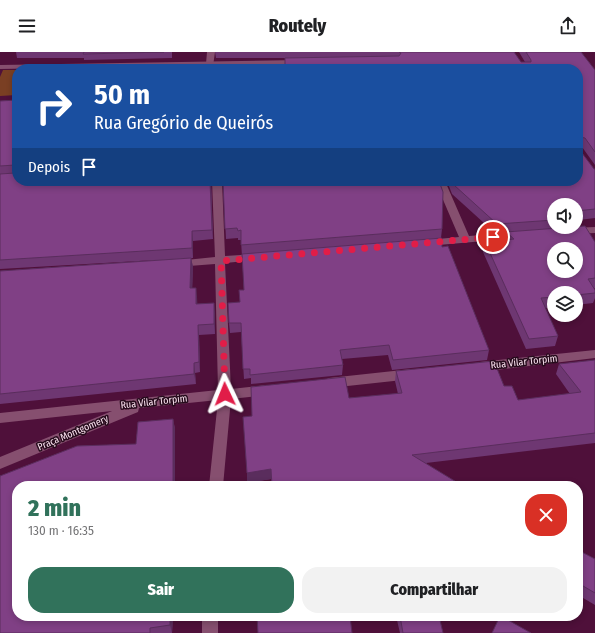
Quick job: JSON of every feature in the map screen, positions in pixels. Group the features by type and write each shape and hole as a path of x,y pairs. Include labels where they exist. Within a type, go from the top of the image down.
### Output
{"street":[{"path":"210,52 210,64 310,62"},
{"path":"0,67 12,67"},
{"path":"216,481 225,394 217,186"},
{"path":"442,186 465,239"},
{"path":"583,231 595,230"},
{"path":"418,243 527,234"},
{"path":"164,265 268,256"},
{"name":"Rua Vilar Torpim","path":"469,368 595,354"},
{"path":"319,384 422,373"},
{"name":"Rua Vilar Torpim","path":"0,418 280,388"},
{"name":"Praça Montgomery","path":"0,463 147,402"},
{"path":"210,621 210,633"}],"shaded area":[{"path":"382,63 382,64 348,64"},
{"path":"3,70 12,70 12,95 0,96 0,77"}],"building":[{"path":"84,52 164,52 83,54"},
{"path":"399,52 514,52 521,62 531,62 526,52 581,52 595,70 595,152 585,138 583,138 583,64 285,64 285,58 399,56 401,53"},
{"path":"12,100 12,165 0,166 0,101"},
{"path":"583,154 595,169 595,209 583,210 583,198 547,198 547,220 497,224 455,186 583,186"},
{"path":"12,173 12,186 210,186 212,230 192,231 192,248 0,260 0,174"},
{"path":"223,186 441,186 443,192 442,229 241,245 241,230 238,231 237,228 225,229"},
{"path":"583,226 585,226 595,242 595,278 588,279 595,290 595,293 583,294 583,286 547,286 547,298 541,298 547,311 547,322 552,322 558,336 529,339 485,242 514,239 506,232 547,229 547,234 583,234"},
{"path":"442,238 442,247 448,246 489,350 393,360 389,345 340,350 343,365 250,375 250,369 243,369 241,323 229,323 228,303 240,302 239,290 244,290 242,254"},
{"path":"191,258 190,288 196,288 196,304 214,303 214,324 198,325 199,362 194,363 194,374 0,394 0,271"},
{"path":"595,360 595,433 412,455 455,481 272,481 271,469 247,473 243,417 252,416 251,387 345,377 349,398 402,393 396,371 494,361 504,386 512,386 518,400 581,392 559,364"},
{"path":"173,419 173,481 12,481 12,621 170,621 170,625 150,628 150,633 0,633 0,476 77,446 136,444 138,422"},
{"path":"583,553 595,559 595,593 583,586"},
{"path":"257,621 351,621 352,633 258,633"},
{"path":"401,621 440,621 443,633 403,633"},
{"path":"498,621 510,621 531,633 492,633"}],"route":[{"path":"225,394 221,261 493,237"}]}
